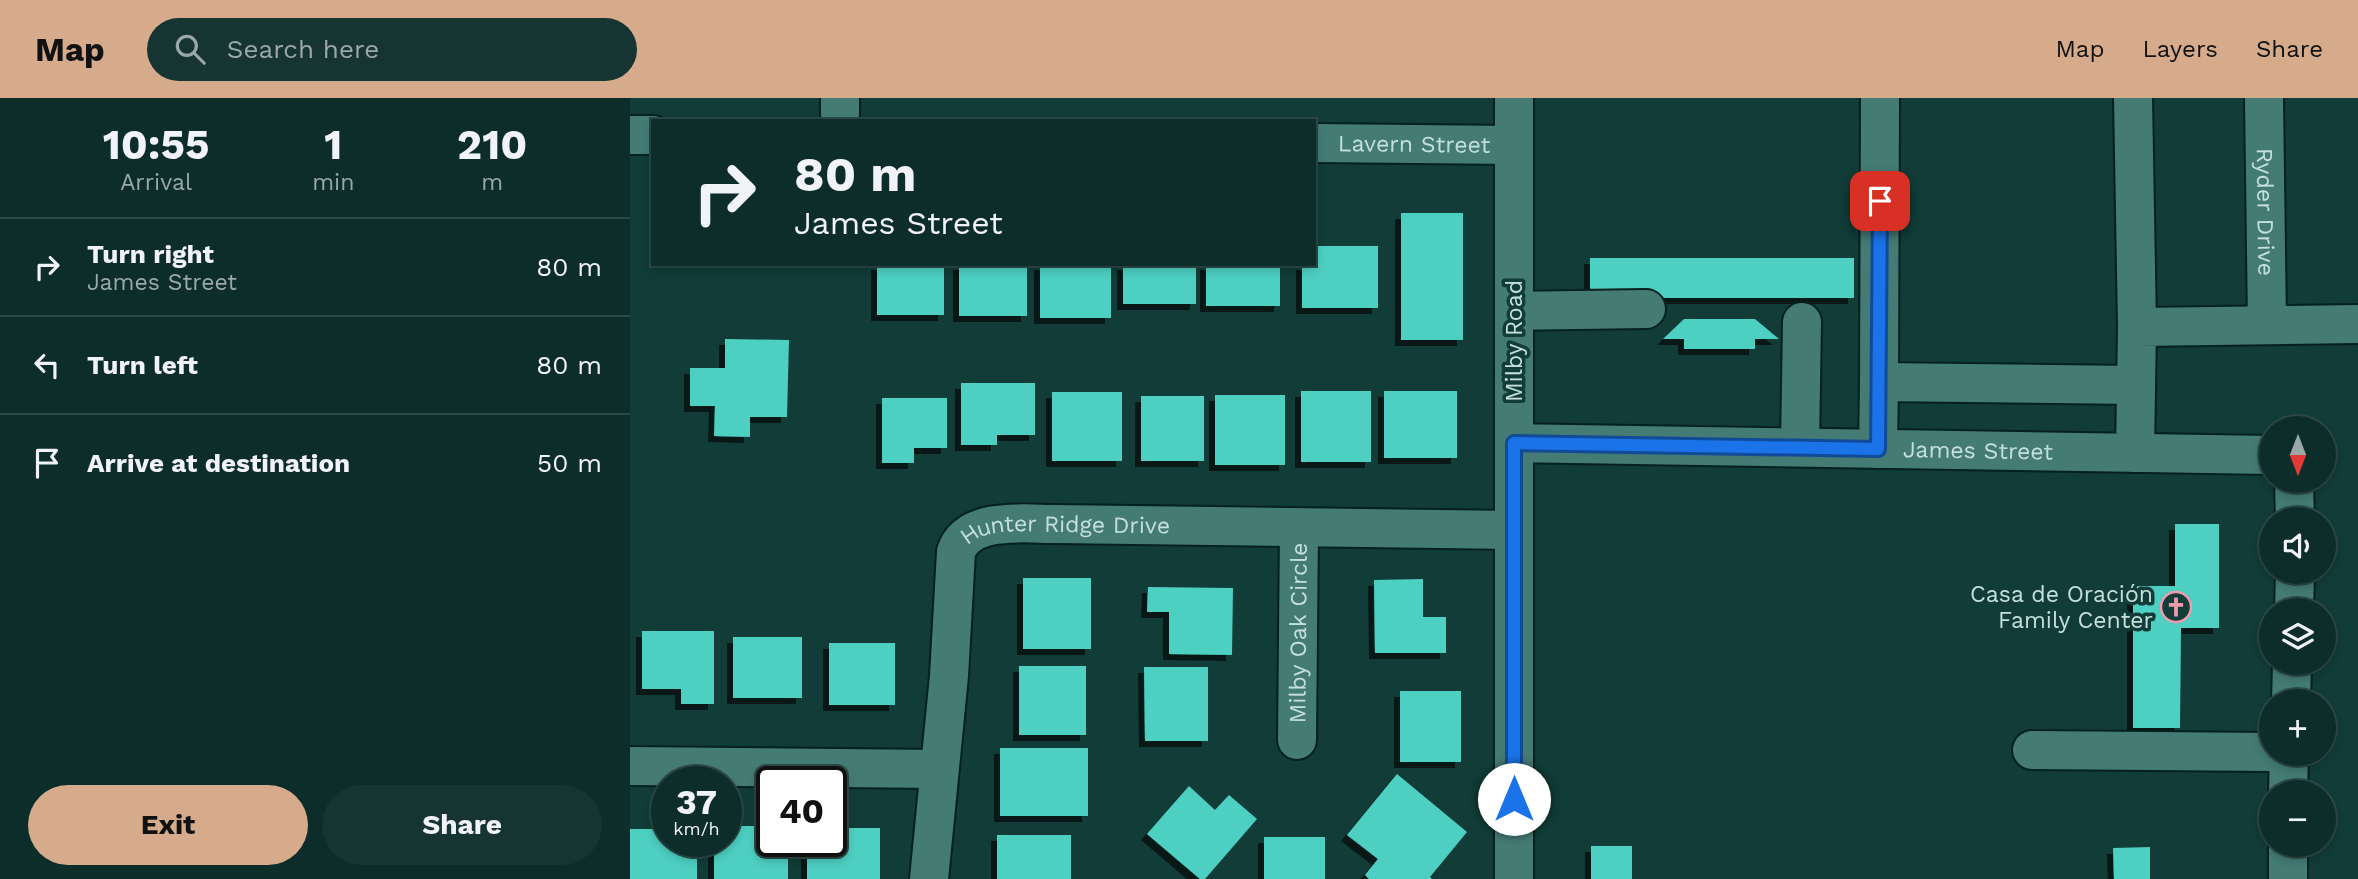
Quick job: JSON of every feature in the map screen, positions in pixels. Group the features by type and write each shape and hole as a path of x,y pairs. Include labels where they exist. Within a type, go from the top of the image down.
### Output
{"street":[{"path":"840,98 840,119"},
{"name":"Milby Road","path":"1514,98 1514,879"},
{"path":"1878,449 1880,98"},
{"path":"2133,98 2137,327 2135,453"},
{"name":"Ryder Drive","path":"2264,98 2267,325"},
{"path":"630,135 651,135"},
{"name":"Lavern Street","path":"1316,144 1514,145"},
{"path":"1514,311 1646,309"},
{"path":"1801,447 1802,322"},
{"path":"2137,327 2358,324"},
{"path":"1880,382 2136,386"},
{"name":"James Street","path":"1514,443 2259,455"},
{"name":"Hunter Ridge Drive","path":"929,879 949,676 956,552 961,538 969,532 1032,524 1514,530"},
{"name":"Milby Oak Circle","path":"1297,740 1299,528"},
{"path":"2032,750 2259,751"},
{"path":"630,765 939,769"},
{"path":"2288,857 2288,879"}],"building":[{"path":"1401,213 1463,213 1463,340 1401,340"},
{"path":"1316,246 1378,246 1378,308 1302,308 1302,266 1316,266"},
{"path":"1590,258 1854,258 1854,298 1590,298"},
{"path":"877,266 944,266 944,315 877,315"},
{"path":"959,266 1027,266 1027,316 959,316"},
{"path":"1040,266 1111,266 1111,318 1040,318"},
{"path":"1123,266 1196,266 1196,304 1123,304"},
{"path":"1206,266 1280,266 1280,306 1206,306"},
{"path":"1684,319 1755,319 1779,339 1755,339 1755,349 1684,349 1684,339 1663,339"},
{"path":"725,339 789,340 787,417 750,417 750,437 714,436 715,406 690,406 690,368 725,368"},
{"path":"961,383 1035,383 1035,435 997,435 997,445 961,445"},
{"path":"1301,391 1371,391 1371,462 1301,462"},
{"path":"1384,391 1457,391 1457,458 1384,458"},
{"path":"1052,392 1122,392 1122,461 1052,461"},
{"path":"1215,395 1285,395 1285,465 1215,465"},
{"path":"1141,396 1204,396 1204,461 1141,461"},
{"path":"882,398 947,398 947,448 914,448 914,463 882,463"},
{"name":"Casa de Oración Family Center","path":"2175,524 2219,524 2219,628 2181,628 2180,728 2133,728 2133,586 2175,586"},
{"path":"1023,578 1091,578 1091,649 1023,649"},
{"path":"1423,579 1423,617 1446,617 1446,653 1375,653 1374,580"},
{"path":"1148,587 1233,588 1232,655 1169,654 1169,612 1147,612"},
{"path":"642,631 714,631 714,704 681,704 681,689 642,689"},
{"path":"733,637 802,637 802,698 733,698"},
{"path":"829,643 895,643 895,705 829,705"},
{"path":"1019,666 1086,666 1086,735 1019,735"},
{"path":"1144,667 1208,667 1208,741 1145,741"},
{"path":"1400,691 1461,691 1461,762 1400,762"},
{"path":"1000,748 1088,748 1088,816 1000,816"},
{"path":"1397,774 1467,832 1430,877 1432,879 1369,879 1365,875 1378,859 1347,835"},
{"path":"1189,786 1215,810 1229,795 1257,819 1205,879 1200,879 1147,834"},
{"path":"742,826 756,826 756,857 788,857 788,879 714,879 714,857 742,857"},
{"path":"847,828 880,828 880,879 807,879 807,857 847,857"},
{"path":"630,829 651,829 651,857 697,857 697,879 630,879"},
{"path":"997,835 1071,835 1071,879 997,879"},
{"path":"1264,837 1325,837 1325,879 1264,879"},
{"path":"1591,846 1632,846 1632,879 1591,879"},
{"path":"2150,847 2150,879 2114,879 2113,848"}],"place":[{"name":"Casa de Oración Family Center","path":"2176,607"}],"route":[{"path":"1514,799 1514,443 1878,449 1880,201"}]}
